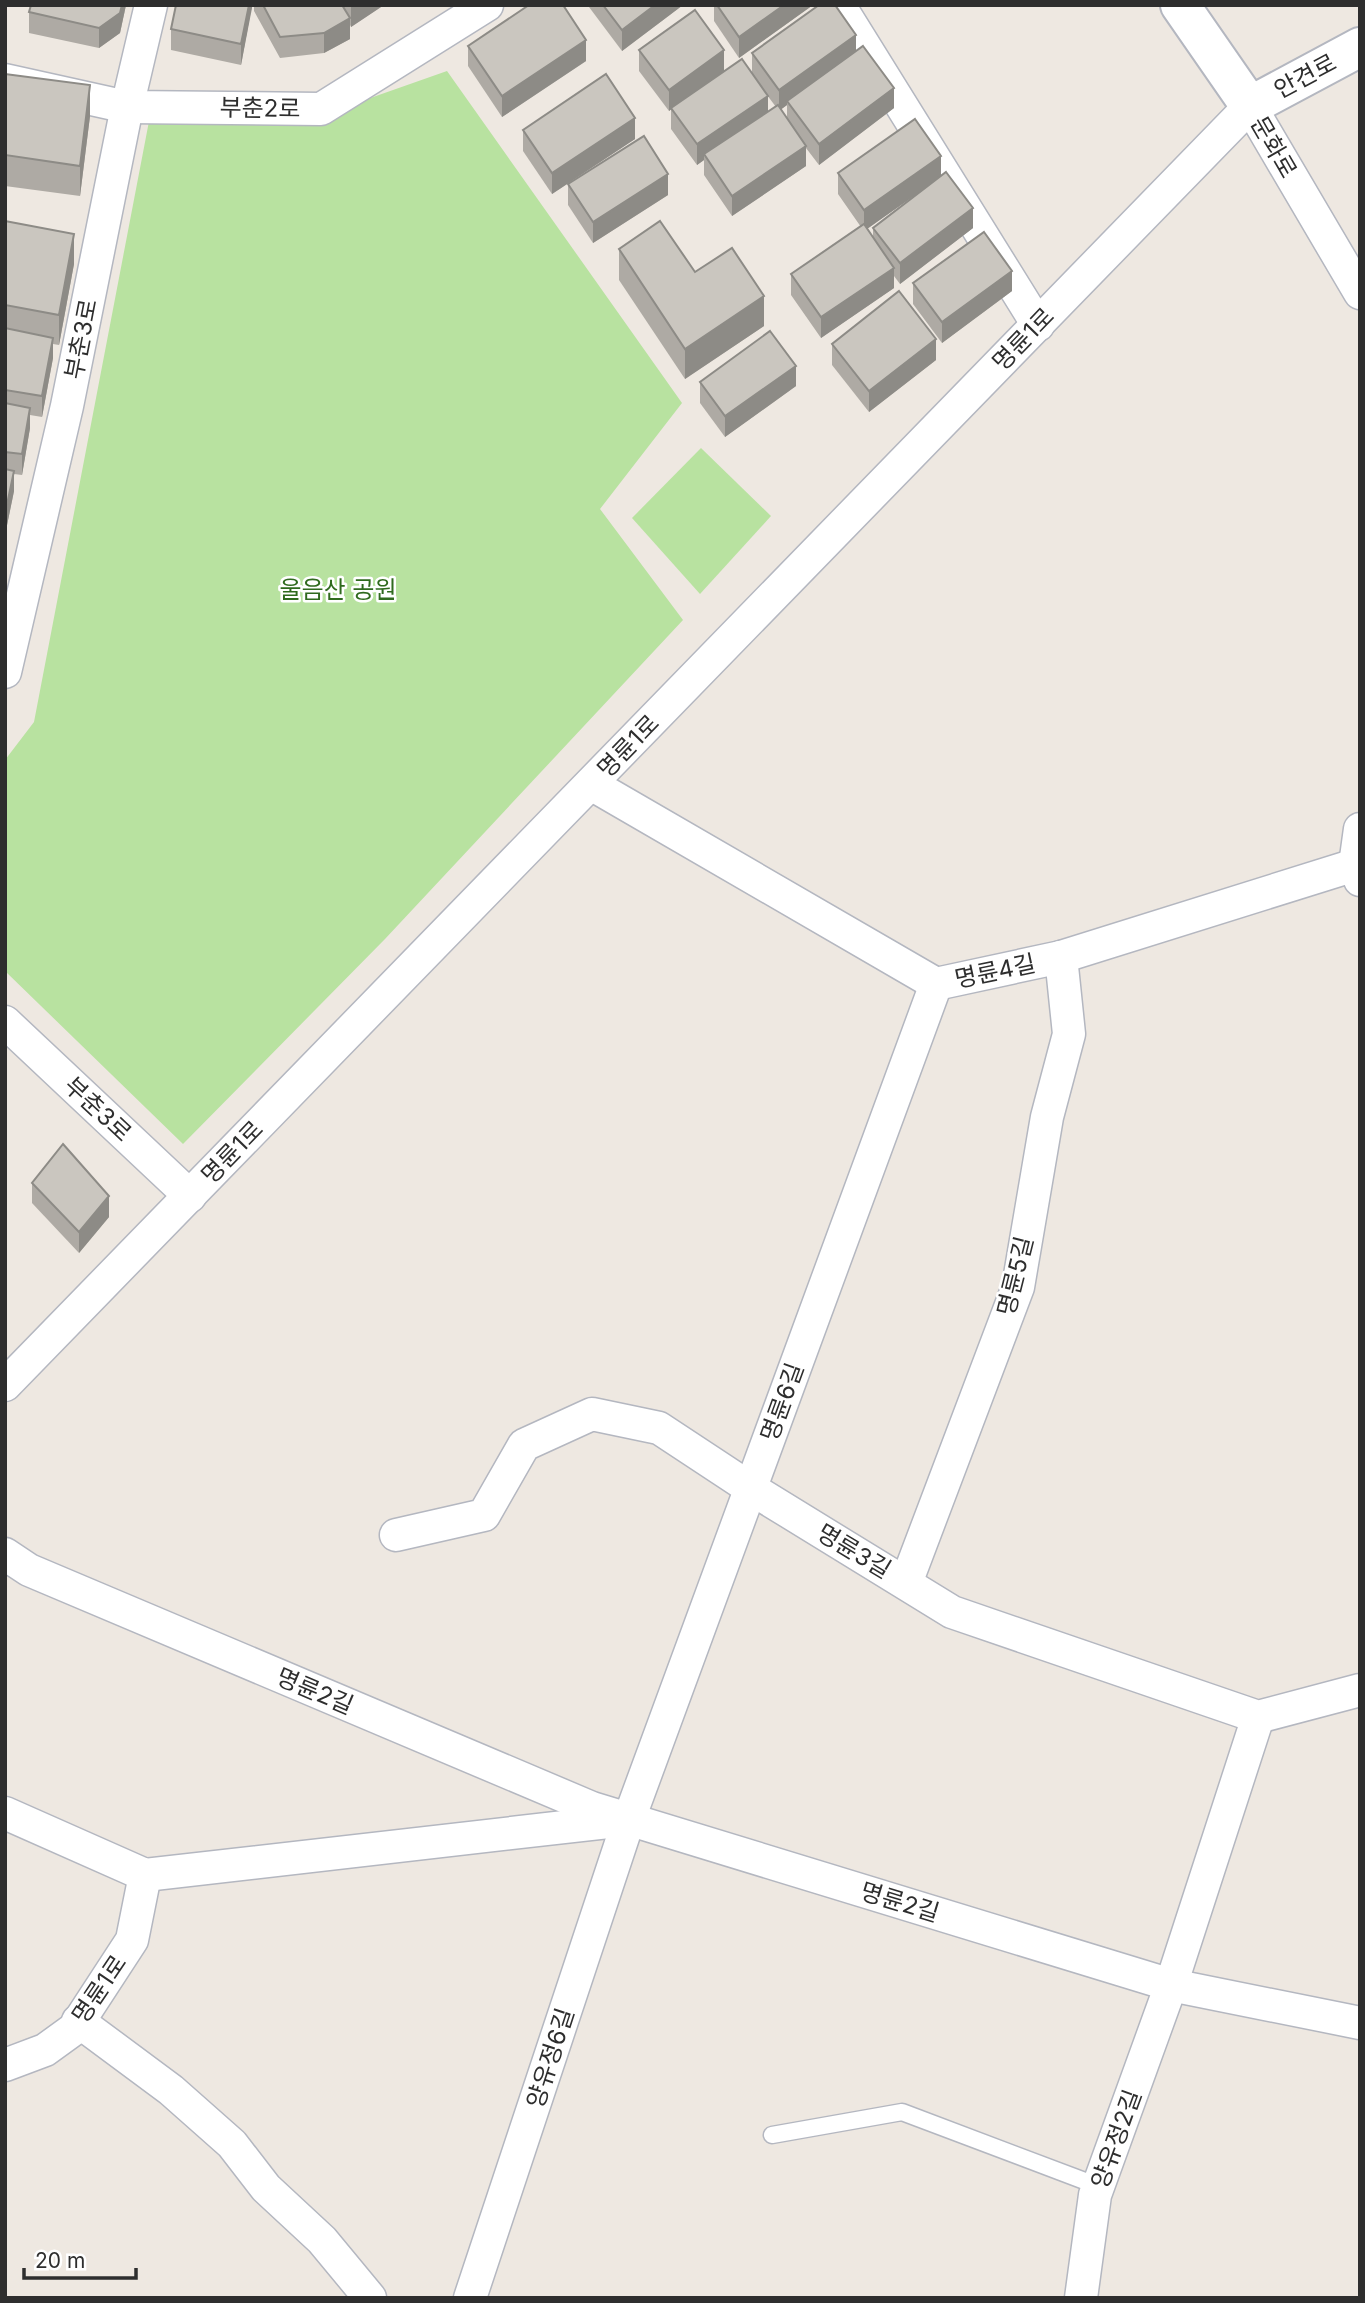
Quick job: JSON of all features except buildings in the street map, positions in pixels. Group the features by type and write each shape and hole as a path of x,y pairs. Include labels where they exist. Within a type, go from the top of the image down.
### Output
{"street":[{"name":"부춘3로","path":"5,672 67,406 127,107 151,5"},
{"name":"부춘2로","path":"5,80 127,107 321,109 488,5"},
{"path":"839,5 1038,325"},
{"name":"문화로","path":"1180,5 1250,106 1360,293"},
{"name":"안견로","path":"1250,106 1360,47"},
{"name":"명륜1로","path":"5,1385 1250,106"},
{"name":"명륜4길","path":"591,784 936,984 1061,957 1357,872"},
{"path":"1357,872 1360,829"},
{"name":"명륜5길","path":"906,1583 1018,1287 1046,1116 1069,1034 1061,957"},
{"name":"명륜6길","path":"629,1819 936,984"},
{"name":"부춘3로","path":"5,1022 190,1196"},
{"name":"명륜3길","path":"396,1535 484,1515 524,1445 592,1414 659,1428 750,1488 951,1612 1258,1717"},
{"name":"명륜2길","path":"5,1554 29,1570 592,1808 1171,1985 1360,2023"},
{"path":"1171,1985 1258,1717 1360,1690"},
{"path":"5,1813 145,1875"},
{"name":"명륜2길","path":"145,1875 629,1819"},
{"name":"양유정6길","path":"470,2298 629,1819"},
{"name":"명륜1로","path":"5,2065 45,2050 74,2029 132,1940 145,1875"},
{"name":"양유정2길","path":"1081,2298 1095,2195 1171,1985"},
{"path":"78,2021 171,2090 232,2144 266,2188 322,2240 370,2298"}],"lane":[{"path":"772,2135 902,2112 1098,2186"}],"green space":[{"name":"울음산 공원","path":"447,71 682,403 600,509 683,620 385,939 183,1144 5,971 5,760 34,722 150,116 305,121"},
{"path":"701,448 771,516 700,594 632,518"}]}
